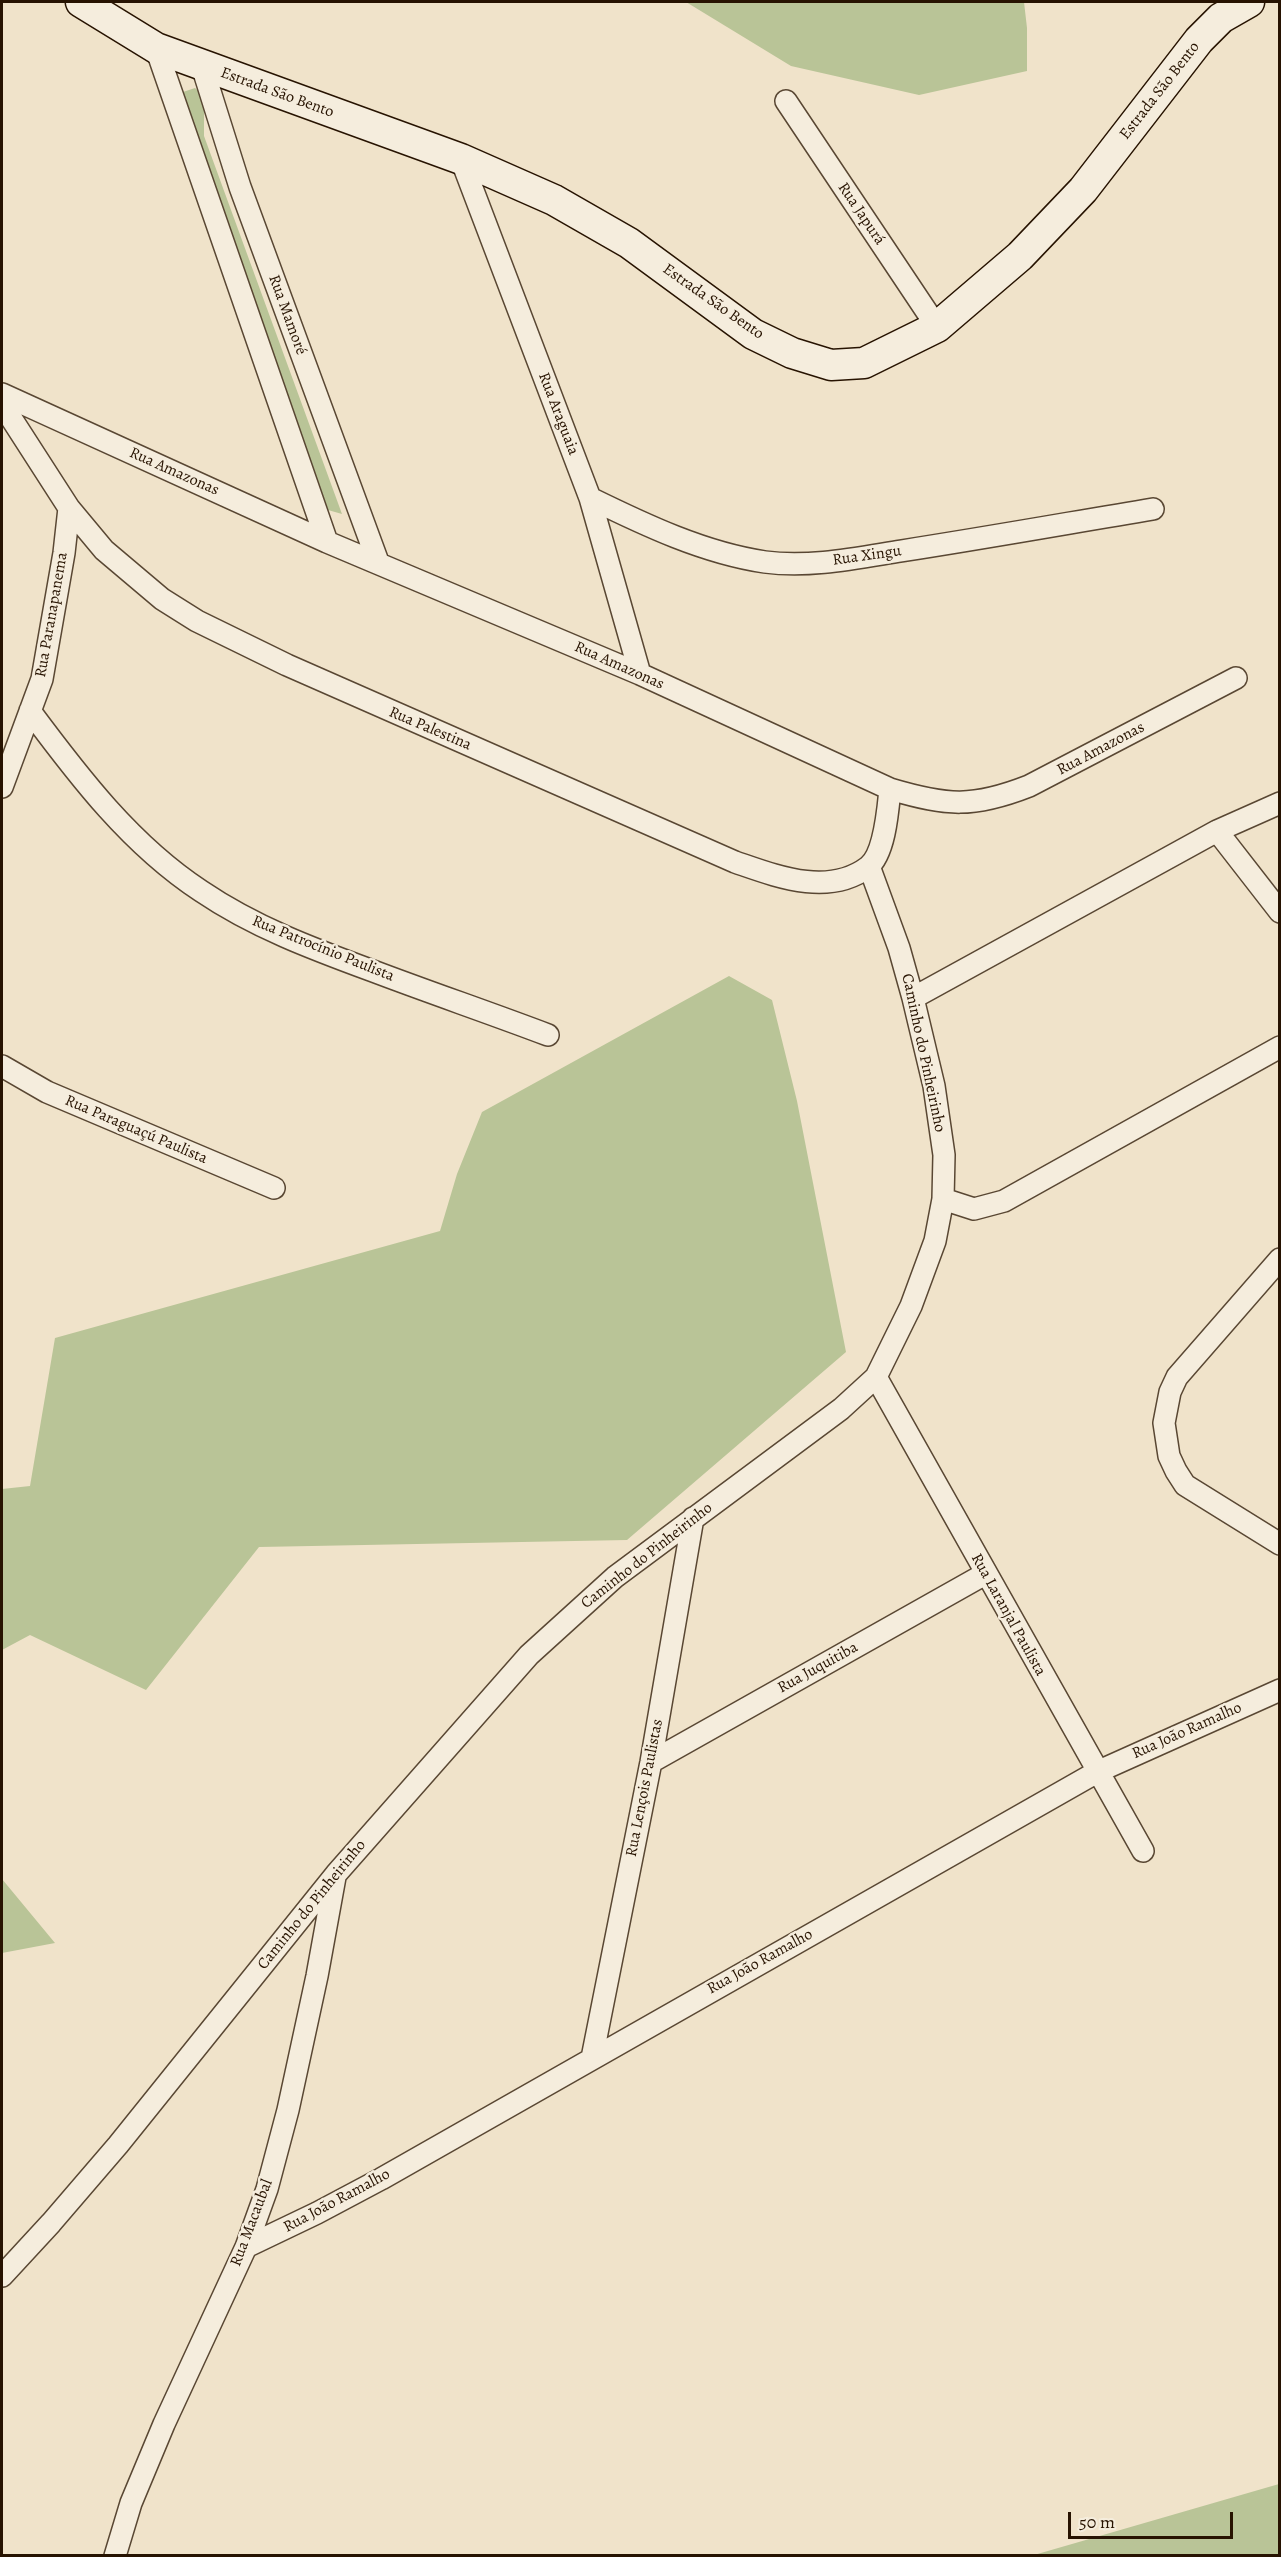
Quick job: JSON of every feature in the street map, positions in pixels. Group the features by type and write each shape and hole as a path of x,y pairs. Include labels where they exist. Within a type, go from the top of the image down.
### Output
{"street":[{"name":"Estrada São Bento","path":"81,2 156,48 461,159 509,179 591,220 629,243 753,334 792,353 831,365 864,363 937,327 1020,256 1083,190 1199,40 1221,18 1249,2"},
{"path":"156,48 327,542"},
{"name":"Rua Mamoré","path":"202,66 240,187 378,561"},
{"name":"Rua Japurá","path":"786,101 937,327"},
{"name":"Rua Araguaia","path":"461,159 590,498 640,674"},
{"name":"Rua Amazonas","path":"2,394 327,542 378,561 640,674 890,789 930,801 968,804 996,799 1029,786 1236,678"},
{"name":"Rua Palestina","path":"2,404 69,508 104,550 162,599 197,621 367,702 735,862 778,877 810,882 831,881 869,866"},
{"name":"Rua Xingu","path":"590,498 664,532 721,552 766,562 812,563 958,543 1153,509"},
{"name":"Rua Paranapanema","path":"2,787 42,679 64,553 69,508"},
{"name":"Rua Patrocínio Paulista","path":"30,711 65,758 114,816 162,861 199,890 246,919 300,944 548,1035"},
{"path":"869,866 887,826 890,789"},
{"path":"913,998 1217,831 1280,804"},
{"path":"1217,831 1280,912"},
{"name":"Caminho do Pinheirinho","path":"2,2276 118,2145 336,1874 529,1655 615,1577 841,1409 876,1377 911,1306 934,1241 943,1199 942,1144 934,1086 900,948 869,866"},
{"path":"943,1199 974,1209 1004,1201 1280,1047"},
{"name":"Rua Paraguaçú Paulista","path":"2,1066 47,1092 274,1188"},
{"path":"1280,1259 1178,1377 1170,1392 1164,1423 1169,1456 1185,1485 1280,1544"},
{"name":"Rua Laranjal Paulista","path":"876,1377 1143,1851"},
{"name":"Rua Lençois Paulistas","path":"592,2058 651,1762 693,1518"},
{"name":"Rua Juquitiba","path":"651,1762 985,1574"},
{"name":"Rua João Ramalho","path":"246,2247 381,2179 1097,1772 1280,1690"},
{"name":"Rua Macaubal","path":"115,2556 131,2503 164,2424 246,2247 267,2190 288,2110 336,1874"}],"green space":[{"path":"686,2 1024,2 1027,28 1027,71 919,95 791,66"},
{"path":"195,88 204,96 204,136 342,514 328,510 192,119 183,92"},
{"path":"729,976 772,1000 797,1101 846,1352 627,1540 259,1547 146,1690 30,1635 2,1650 2,1489 30,1486 55,1338 440,1231 457,1174 482,1112"},
{"path":"2,1879 55,1943 2,1953"},
{"path":"1279,2484 1279,2555 1034,2555"}]}
